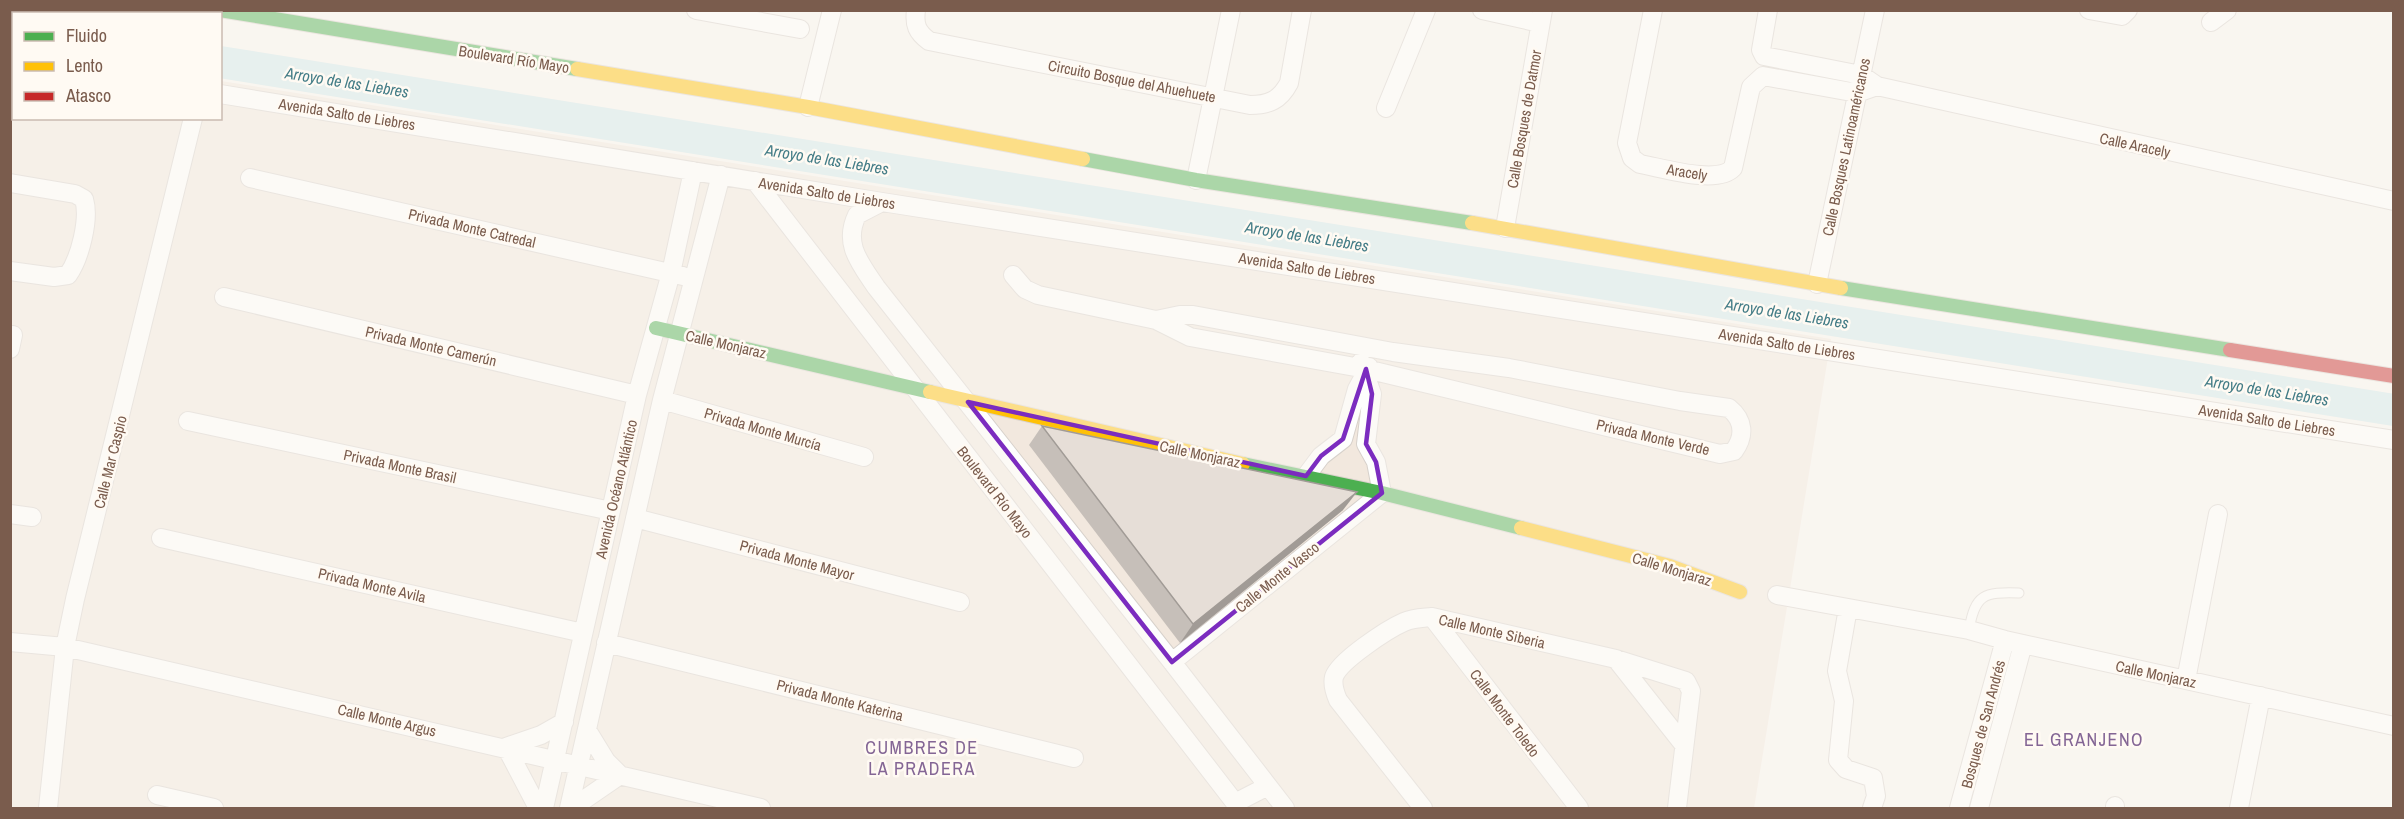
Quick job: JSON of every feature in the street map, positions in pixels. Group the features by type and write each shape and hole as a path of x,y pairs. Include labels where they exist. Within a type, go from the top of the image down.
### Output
{"street":[{"name":"Boulevard Río Mayo","path":"220,10 808,107"},
{"path":"696,10 744,15 800,29"},
{"path":"832,10 808,107 1196,180 1505,228 1817,284 2394,376"},
{"name":"Circuito Bosque del Ahuehuete","path":"916,10 914,24 921,35 929,41 1250,105 1263,105 1276,100 1283,94 1289,83 1302,10"},
{"path":"1196,180 1231,10"},
{"path":"1386,108 1426,10"},
{"path":"1482,10 1541,17"},
{"name":"Aracely","path":"1653,10 1627,143 1632,158 1640,164 1712,177 1728,174 1733,168 1751,87 1757,78 1763,76 1857,93"},
{"path":"1768,10 1761,50 1764,56 1861,75"},
{"name":"Calle Bosques Latinoaméricanos","path":"1817,284 1875,10"},
{"path":"2089,10 2122,16 2128,10"},
{"path":"2211,22 2227,10"},
{"name":"Calle Bosques de Datmor","path":"1505,228 1541,17"},
{"name":"Calle Aracely","path":"1861,75 1877,86 2394,201"},
{"path":"1857,93 1877,86"},
{"name":"Avenida Salto de Liebres","path":"222,94 882,202 2394,440"},
{"name":"Calle Mar Caspio","path":"48,808 65,647 193,120"},
{"name":"Avenida Océano Atlántico","path":"544,808 637,395 671,273 693,171"},
{"name":"Avenida Océano Atlántico","path":"571,808 662,400 721,175"},
{"name":"Privada Monte Catredal","path":"250,178 693,278"},
{"name":"Boulevard Río Mayo","path":"755,181 1237,806 1268,786"},
{"path":"10,183 75,194 84,199 87,210 75,265 68,275 54,277 10,271"},
{"path":"882,202 867,207 857,216 850,239 853,250 876,287 1172,662 1284,808"},
{"name":"Privada Monte Verde","path":"1013,275 1025,289 1038,295 1156,320 1190,337 1366,369 1720,453 1734,451 1742,436 1741,422 1729,408 1680,401 1509,368 1350,345 1193,315 1156,320"},
{"name":"Privada Monte Camerún","path":"224,297 637,395"},
{"name":"Calle Monjaraz","path":"656,328 914,387 968,402 1382,493 1670,566 1740,592"},
{"path":"1350,345 1366,369 1372,394 1366,444"},
{"path":"1343,439 1357,389 1366,369 1393,352"},
{"name":"Privada Monte Murcía","path":"662,400 864,457"},
{"name":"Privada Monte Brasil","path":"188,421 611,511"},
{"path":"1306,476 1321,456 1343,439 1355,438 1366,444 1376,462 1382,493"},
{"name":"Calle Monte Vasco","path":"1172,662 1382,493"},
{"path":"2186,680 2217,513"},
{"path":"10,514 32,517"},
{"name":"Privada Monte Mayor","path":"635,518 960,602"},
{"name":"Privada Monte Avila","path":"161,538 583,633"},
{"name":"Calle Monjaraz","path":"1777,595 1969,630 2394,726"},
{"path":"1848,608 1837,671 1844,701 1838,760 1846,769 1873,778 1876,796 1872,808"},
{"name":"Calle Monte Siberia","path":"1423,808 1338,700 1333,685 1338,670 1349,659 1394,627 1406,621 1432,617 1616,659 1680,678 1690,685 1677,808"},
{"name":"Calle Monte Toledo","path":"1432,617 1579,808"},
{"name":"Calle Monte Argus","path":"10,642 65,647 506,747 761,808"},
{"name":"Bosques de San Andrés","path":"1959,808 2014,642"},
{"name":"Bosques de San Andrés","path":"1979,808 2014,642"},
{"name":"Privada Monte Katerina","path":"606,643 1074,758"},
{"path":"1616,659 1684,745"},
{"path":"2239,808 2261,696"},
{"path":"538,808 506,747 541,735 564,722"},
{"path":"571,808 620,775 606,761 587,730"},
{"path":"157,795 214,808"}],"lane":[{"path":"1969,630 1972,609 1978,601 1991,594 2019,593"}],"highlighted area":[{"path":"1366,369 1372,394 1366,444 1376,462 1382,493 1172,662 968,402 1306,476 1321,456 1343,439"}],"shaded area":[{"name":"CUMBRES DE LA PRADERA","path":"222,81 1831,339 1754,808 11,808 10,87 12,87 12,120 222,120"}],"green space":[{"path":"173,10 186,12 12,12 11,53 11,11"}],"building":[{"path":"1042,426 1357,492 1193,624"}],"waterway":[{"name":"Arroyo de las Liebres","path":"222,62 2394,410"}],"traffic: fast":[{"path":"220,10 577,69"},
{"path":"1083,159 1196,180 1472,223"},
{"path":"1841,288 2230,350"},
{"path":"656,328 930,392"},
{"path":"1243,464 1382,493 1521,528"}],"traffic: slow":[{"path":"577,69 808,107 1083,159"},
{"path":"1472,223 1841,288"},
{"path":"930,392 1243,464"},
{"path":"1521,528 1670,566 1740,592"}],"traffic: jam":[{"path":"2230,350 2394,376"}],"district":[{"name":"EL GRANJENO","path":"2084,739"},
{"name":"CUMBRES DE LA PRADERA","path":"922,757"}]}
